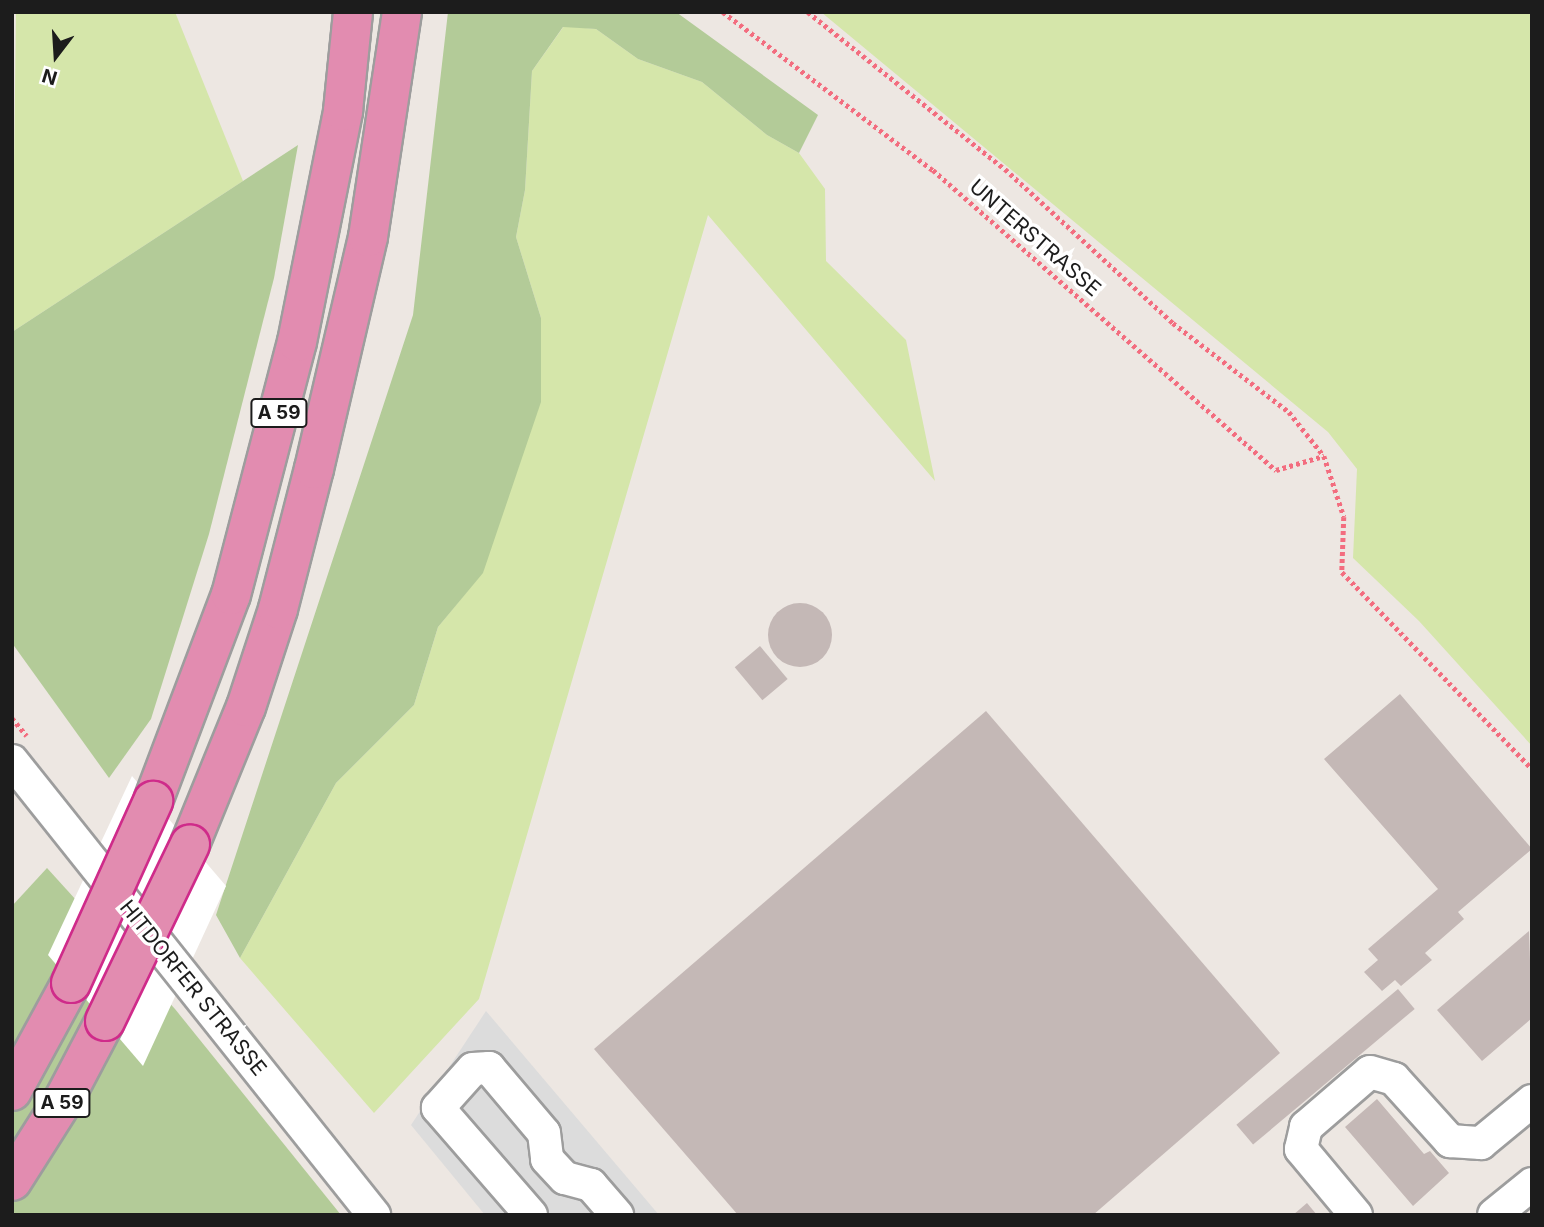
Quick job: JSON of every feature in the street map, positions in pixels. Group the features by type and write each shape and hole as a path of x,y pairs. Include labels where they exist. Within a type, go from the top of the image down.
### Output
{"highway":[{"name":"A 59","path":"12,1091 71,983 153,801 231,595 297,342 343,111 354,12"},
{"name":"A 59","path":"12,1181 64,1099 105,1021 190,844 250,695 314,469 368,237 402,12"}],"street":[{"name":"HITDORFER STRASSE","path":"12,761 374,1215"},
{"path":"531,1215 438,1108 473,1069 489,1068 544,1133 547,1158 565,1178 591,1185 617,1215"},
{"path":"1356,1215 1301,1149 1306,1127 1370,1072 1394,1079 1450,1141 1481,1143 1532,1101"}],"path":[{"name":"UNTERSTRASSE","path":"723,12 933,170 1276,470 1324,456"},
{"path":"808,12 1005,169 1173,323 1289,412 1324,456 1344,517 1342,572 1532,768"}],"green space":[{"path":"16,12 175,12 243,181 12,332"},
{"path":"448,12 676,12 818,115 799,153 767,135 702,82 638,59 596,29 563,27 532,71 525,190 516,237 541,318 541,402 483,573 438,627 414,705 336,783 240,958 216,915 413,315"},
{"path":"821,12 1532,12 1532,746 1419,621 1353,558 1357,469 1328,432"},
{"path":"564,26 596,29 638,59 702,82 767,135 799,153 825,189 826,261 906,340 935,481 708,215 479,999 374,1113 240,958 336,783 414,705 438,627 483,572 541,318 516,237 525,190 532,71"},
{"path":"298,145 274,278 209,534 151,719 109,778 12,643 12,332"},
{"path":"47,868 175,1009 341,1215 12,1215 12,906"}],"shaded area":[{"path":"486,1011 659,1215 485,1215 411,1125"}],"pier":[{"path":"132,776 226,886 143,1066 48,955"}],"building":[{"path":"800,603 818,609 826,617 832,635 826,653 818,661 800,667 782,661 774,653 768,635 774,617 782,609"},
{"path":"760,646 788,679 762,700 735,667"},
{"path":"1400,694 1532,849 1458,912 1464,919 1425,953 1432,960 1401,986 1395,980 1382,991 1364,972 1378,960 1368,949 1438,889 1324,759"},
{"path":"986,711 1280,1053 1093,1215 738,1215 594,1049"},
{"path":"1529,931 1532,1018 1482,1061 1437,1010"},
{"path":"1398,989 1415,1009 1253,1145 1236,1125"},
{"path":"1377,1099 1424,1154 1430,1151 1449,1173 1413,1206 1345,1127"},
{"path":"1307,1203 1317,1215 1293,1215"}]}
